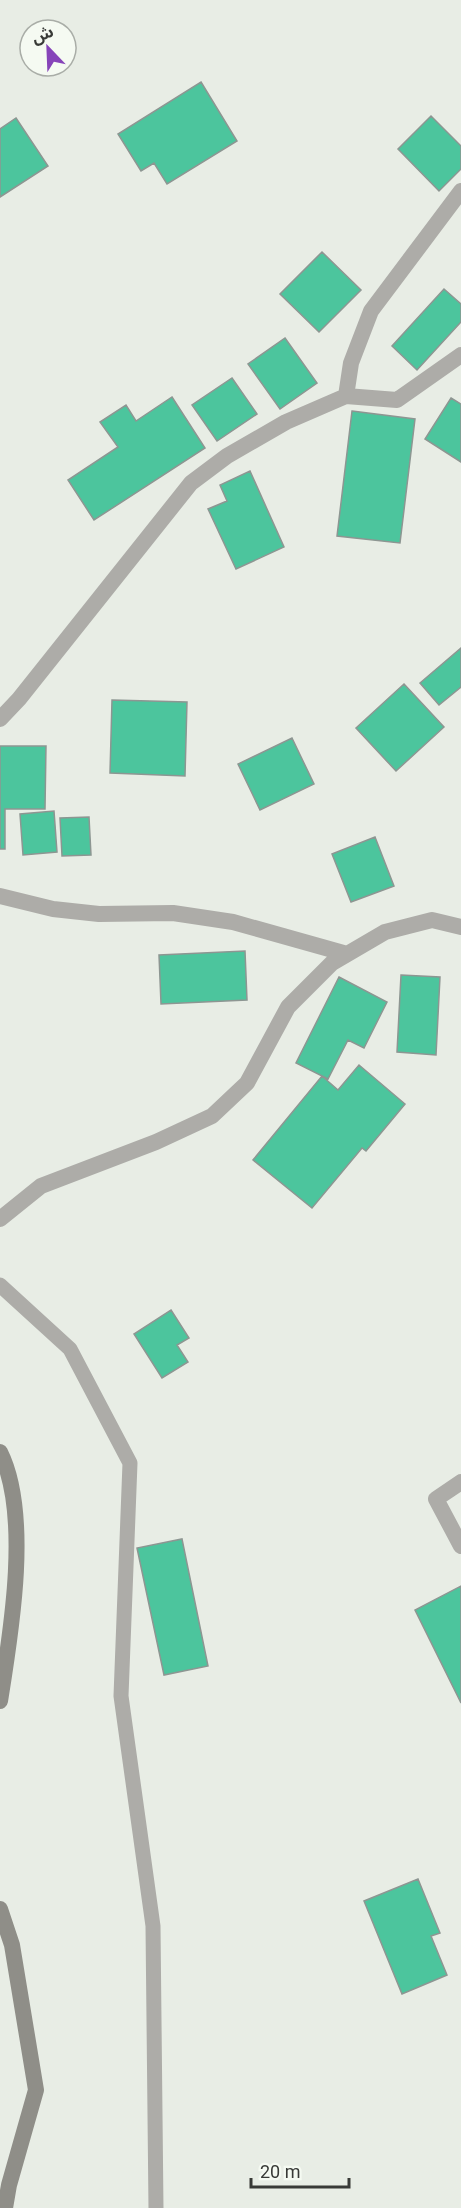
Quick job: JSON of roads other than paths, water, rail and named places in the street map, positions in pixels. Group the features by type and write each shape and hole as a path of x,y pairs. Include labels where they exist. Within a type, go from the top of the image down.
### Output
{"main road":[{"path":"0,1452 13,1484 18,1539 0,1701"},
{"path":"0,1909 12,1945 36,2090 9,2185 5,2208"}],"street":[{"path":"346,396 351,363 371,311 461,190"},
{"path":"0,719 19,699 191,483 227,456 286,422 346,396 397,400 461,355"},
{"path":"0,896 53,909 99,914 173,913 233,922 346,954"},
{"path":"0,1219 41,1186 156,1142 212,1116 247,1083 288,1007 332,963 346,954 385,932 432,920 461,927"},
{"path":"461,1482 436,1499 461,1546"}],"lane":[{"path":"0,1285 70,1348 130,1462 121,1696 153,1926 156,2208"}]}
